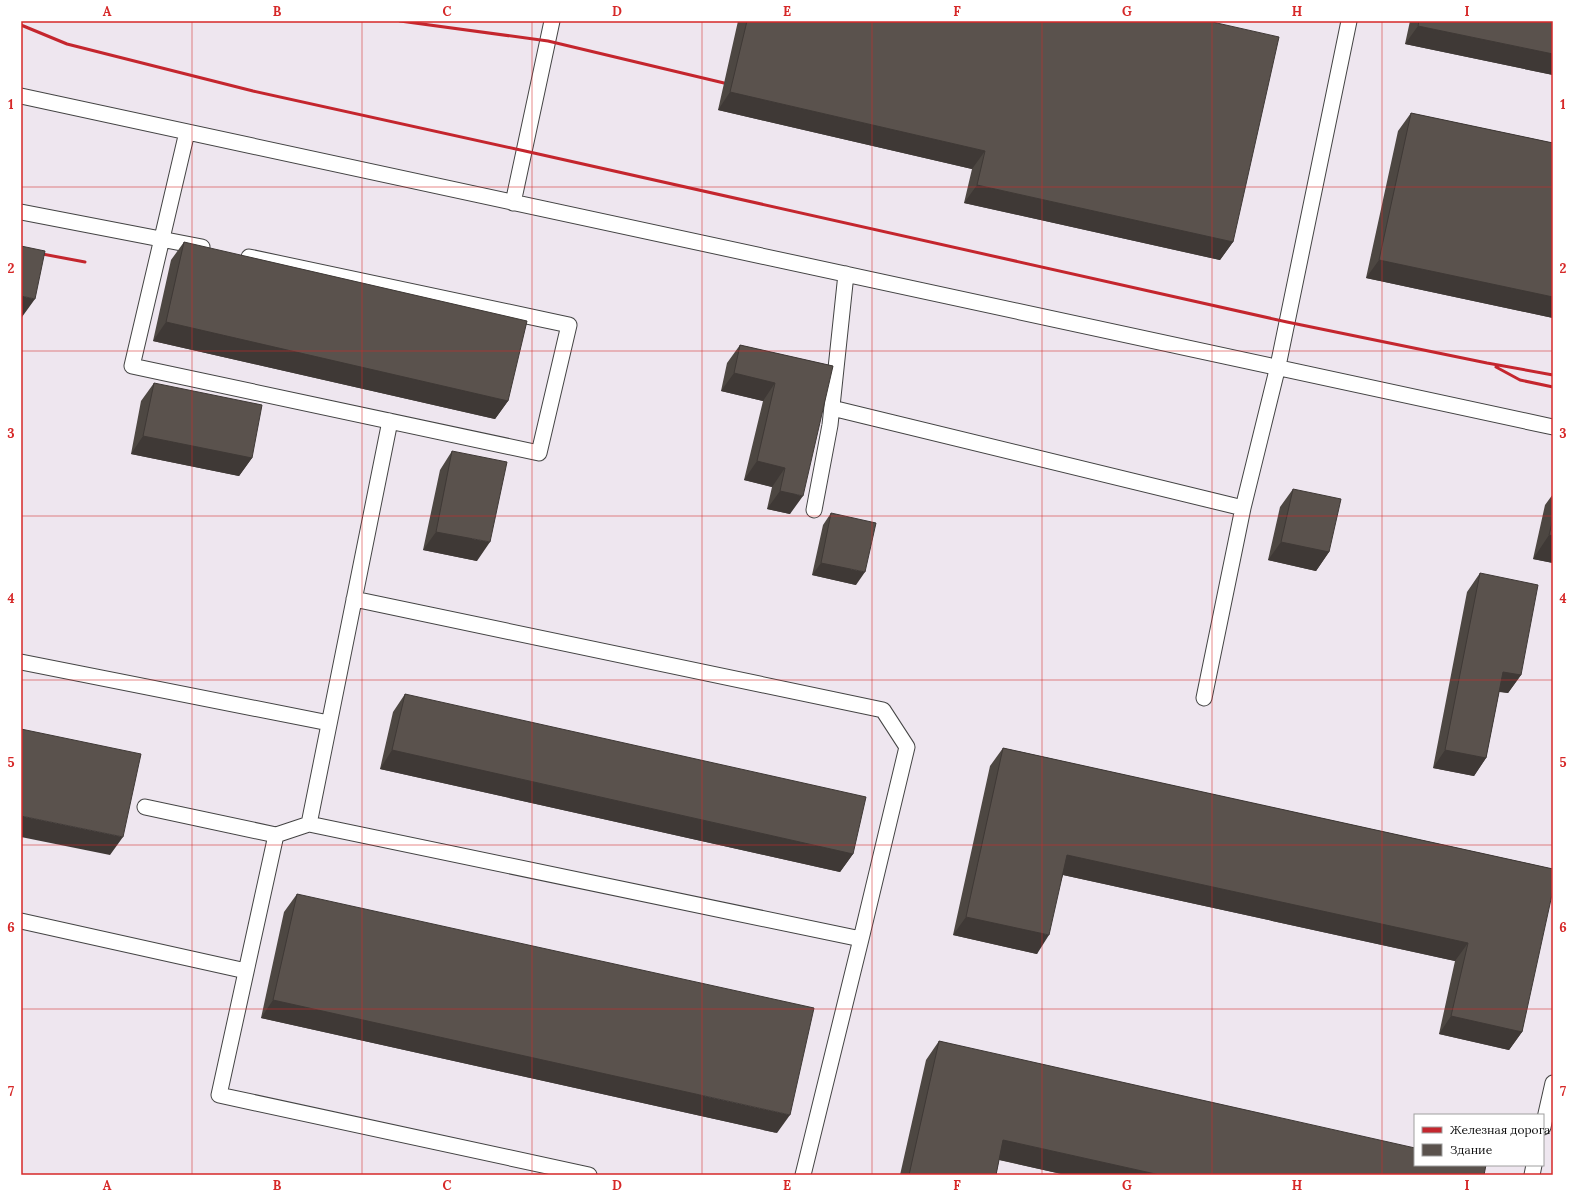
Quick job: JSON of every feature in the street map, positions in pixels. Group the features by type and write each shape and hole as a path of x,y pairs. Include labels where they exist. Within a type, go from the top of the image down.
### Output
{"lane":[{"path":"513,203 552,21"},
{"path":"1204,698 1243,508 1278,366 1349,21"},
{"path":"21,96 513,203 1278,366 1553,427"},
{"path":"187,132 132,366 539,453 569,325 239,255"},
{"path":"21,212 216,250"},
{"path":"814,510 830,425 846,274"},
{"path":"832,408 1243,508"},
{"path":"309,824 390,421"},
{"path":"354,599 883,710 907,747 803,1175"},
{"path":"21,662 329,723"},
{"path":"145,807 276,835 309,824 861,939"},
{"path":"276,835 219,1095 588,1175"},
{"path":"21,921 246,971"},
{"path":"1544,1123 1553,1083"}],"shaded area":[{"path":"21,21 1553,21 1553,1175 21,1175"}],"building":[{"path":"747,21 1208,21 1279,37 1233,242 977,185 985,151 730,92"},
{"path":"1419,21 1553,21 1553,54 1418,26"},
{"path":"1411,113 1553,143 1553,297 1379,260"},
{"path":"184,242 527,321 508,401 166,322"},
{"path":"21,246 45,251 35,299 21,296"},
{"path":"740,345 833,366 803,496 780,491 785,468 757,461 775,383 734,373"},
{"path":"154,383 262,405 252,458 143,436"},
{"path":"452,451 507,462 490,542 436,532"},
{"path":"1293,489 1341,499 1329,552 1281,542"},
{"path":"831,513 876,523 865,572 821,563"},
{"path":"1553,519 1553,536 1549,535"},
{"path":"1480,573 1538,585 1521,675 1503,672 1486,758 1445,750"},
{"path":"405,694 866,797 853,854 392,750"},
{"path":"21,729 141,754 123,837 21,816"},
{"path":"1003,748 1553,869 1553,890 1522,1032 1451,1016 1468,943 1067,855 1049,935 966,917"},
{"path":"297,894 814,1008 790,1115 273,1000"},
{"path":"939,1041 1414,1148 1414,1166 1486,1166 1484,1175 1160,1175 1003,1140 996,1175 909,1175"}],"railway":[{"path":"400,21 548,41 724,83"},
{"path":"21,25 67,44 253,91 1287,322 1553,375"},
{"path":"21,250 85,262"},
{"path":"1496,367 1520,380 1553,387"}]}
